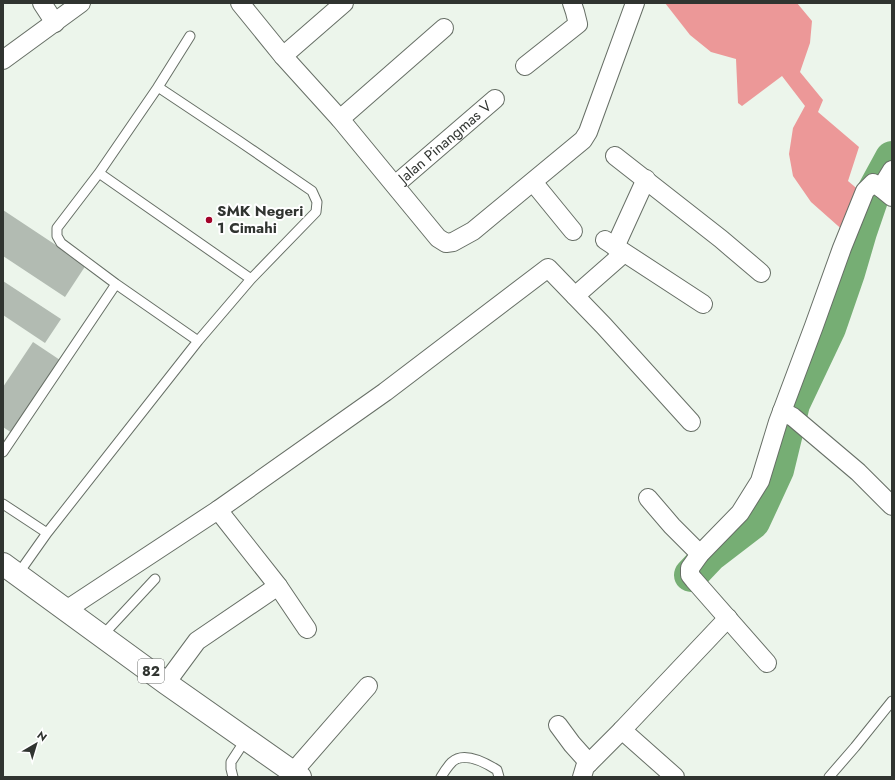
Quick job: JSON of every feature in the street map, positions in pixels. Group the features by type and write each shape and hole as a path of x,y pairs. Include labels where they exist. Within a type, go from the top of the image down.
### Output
{"main road":[{"name":"82","path":"10,569 296,775"}],"street":[{"path":"42,3 55,23"},
{"path":"3,60 81,3"},
{"path":"240,3 284,56 340,119 438,238 446,242 453,242 473,231 583,140 588,132 635,3"},
{"path":"284,56 344,3"},
{"path":"525,66 578,24 572,3"},
{"path":"340,119 444,28"},
{"name":"Jalan Pinangmas V","path":"394,185 495,99"},
{"path":"616,156 721,239 761,273"},
{"path":"767,663 690,575 690,568 700,554 740,513 760,481 778,422 787,414 842,248 865,191 872,184 882,189 892,170"},
{"path":"575,296 615,247 646,179"},
{"path":"533,182 573,231"},
{"path":"615,247 703,304"},
{"path":"66,610 218,510 385,392 548,268 604,326 691,422"},
{"path":"787,414 858,472 892,506"},
{"path":"648,498 672,526 700,554"},
{"path":"218,510 278,586 307,629"},
{"path":"166,682 197,641 278,586"},
{"path":"558,725 572,744 586,770 728,618"},
{"path":"296,775 368,686"},
{"path":"622,730 675,777"}],"lane":[{"path":"190,36 158,87 99,173 57,228 57,236 61,243 116,284 198,341"},
{"path":"10,569 47,533 198,341 251,279 316,212 317,202 312,191 158,87"},
{"path":"99,173 251,279"},
{"path":"3,452 116,284"},
{"path":"3,504 47,533"},
{"path":"102,636 155,579"},
{"path":"829,777 892,701"},
{"path":"233,777 231,762 246,740"},
{"path":"440,777 453,761 458,758 475,759 488,764 497,770 499,777"}],"shaded area":[{"path":"665,3 797,3 812,21 810,43 800,72 823,100 818,112 859,147 848,181 861,192 846,233 811,202 793,176 789,154 793,128 805,106 782,76 742,106 738,103 736,59 711,52 690,35"}],"building":[{"path":"3,210 86,265 65,297 3,256"},
{"path":"3,281 61,319 45,343 3,315"},
{"path":"33,342 60,360 12,433 3,427 3,387"}],"waterway":[{"path":"691,575 710,555 753,522 777,470 793,404 829,328 874,191 892,158"}],"place":[{"name":"SMK Negeri 1 Cimahi","path":"209,220"}]}
